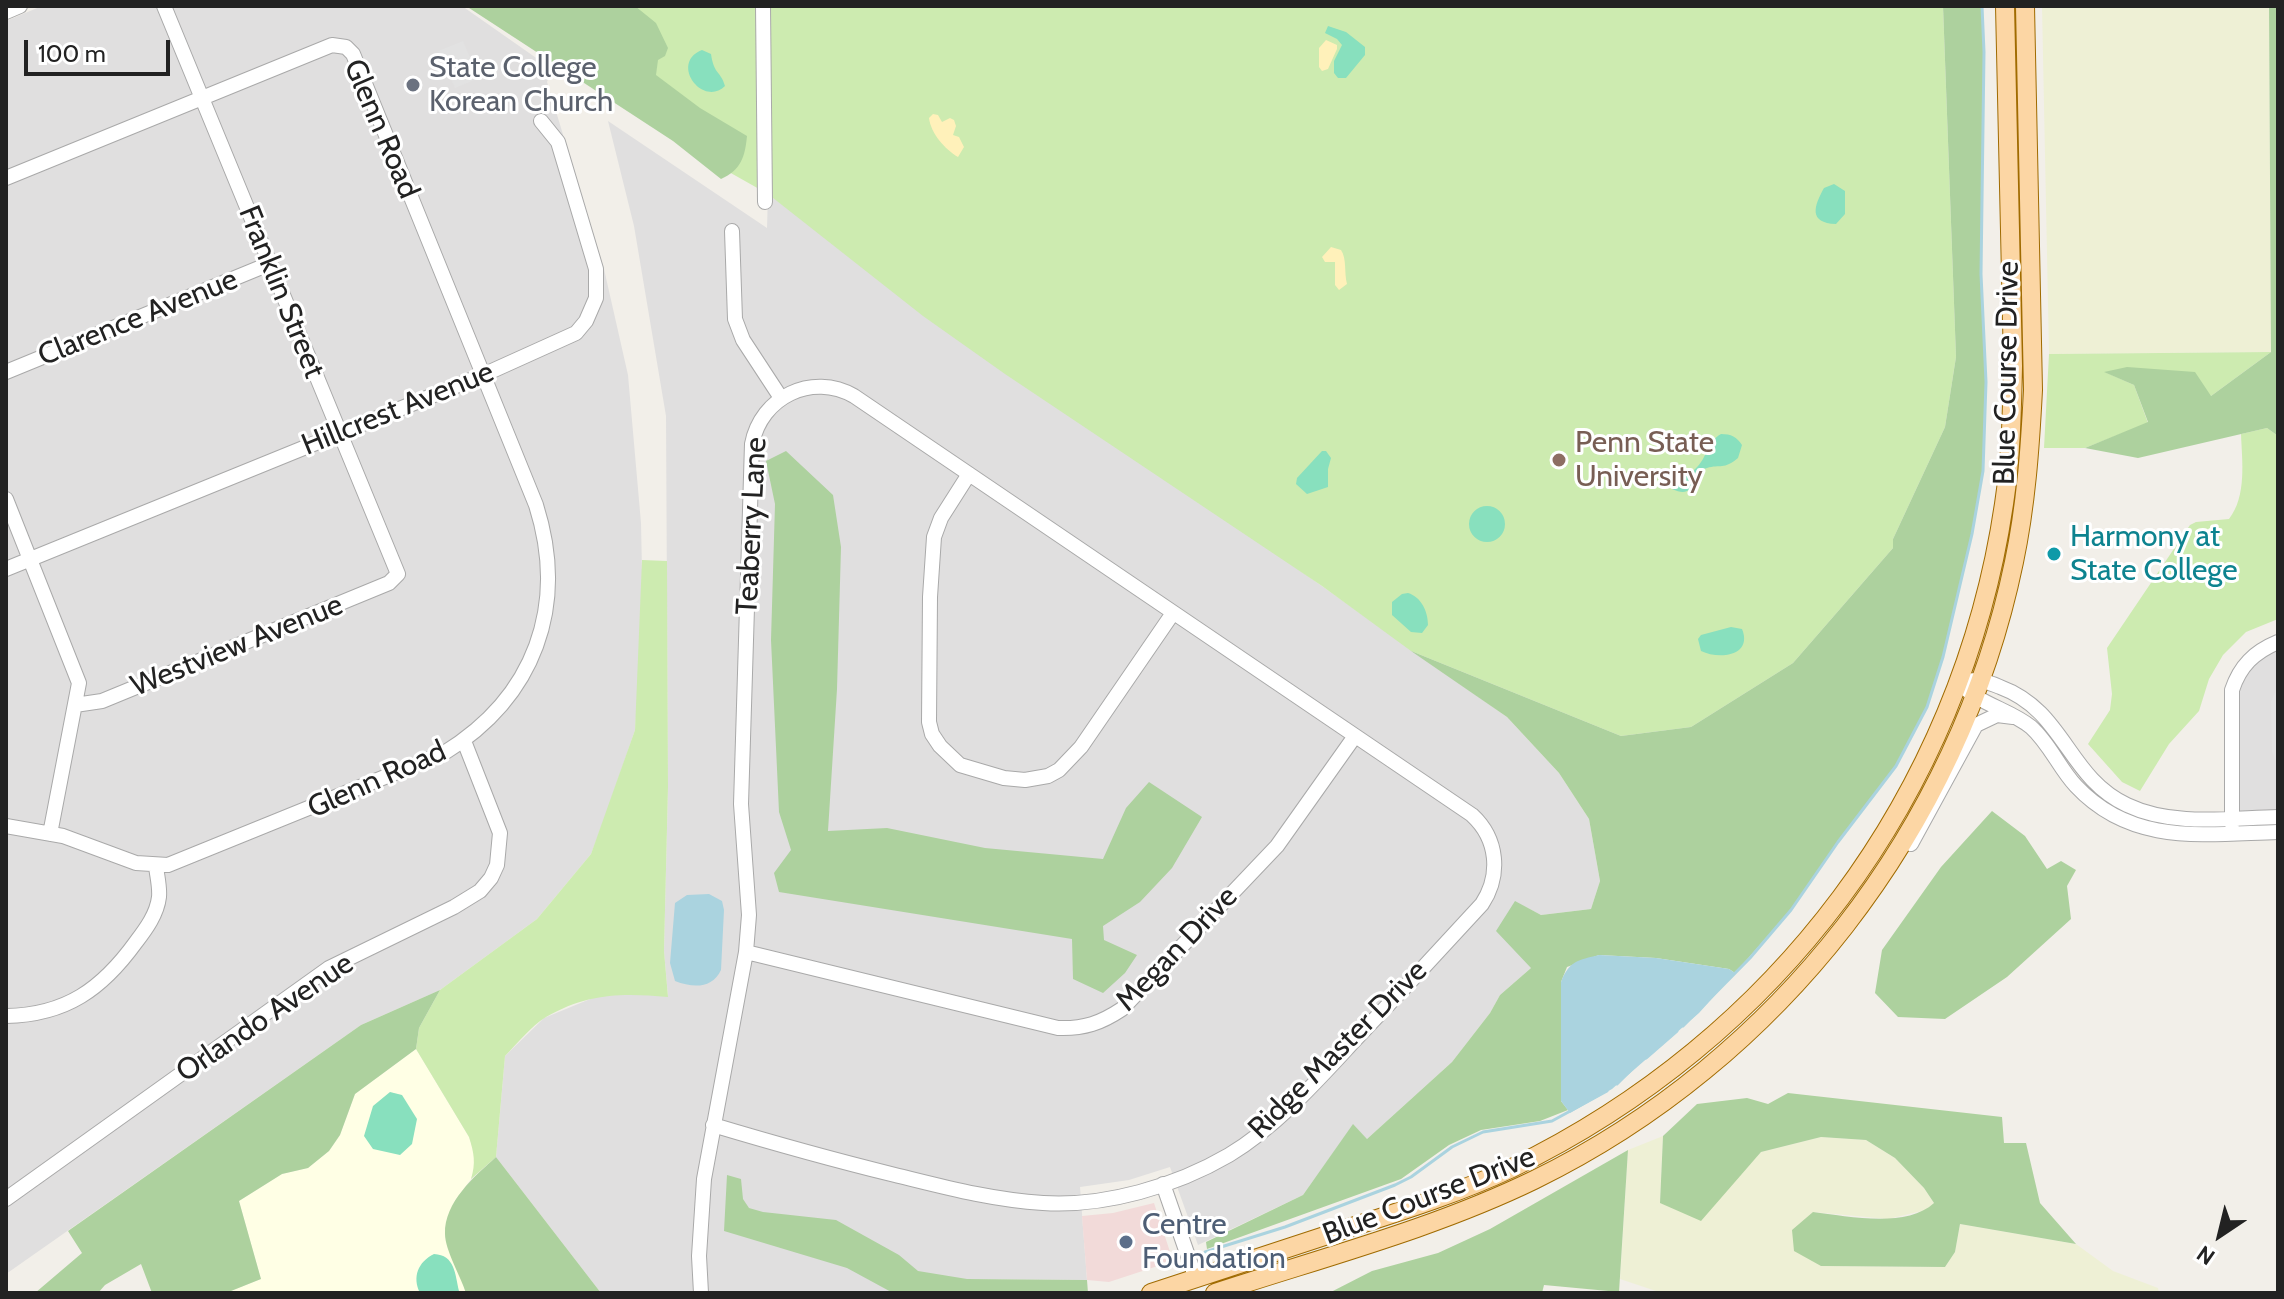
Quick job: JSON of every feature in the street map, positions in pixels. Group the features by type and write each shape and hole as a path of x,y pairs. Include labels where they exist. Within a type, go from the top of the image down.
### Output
{"main road":[{"name":"Blue Course Drive","path":"1151,1293 1426,1203 1501,1173 1583,1130 1663,1077 1758,996 1841,899 1899,809 1940,728 1977,627 1997,540 2007,481 2012,419 2005,6"},
{"name":"Blue Course Drive","path":"1215,1293 1458,1212 1535,1179 1644,1116 1729,1050 1796,984 1850,921 1890,863 1927,801 1977,688 2014,563 2030,445 2033,390 2025,6"}],"street":[{"path":"6,12 20,6"},
{"name":"Franklin Street","path":"164,6 396,568 396,577"},
{"path":"763,6 765,202"},
{"name":"Glenn Road","path":"156,866 181,862 416,766 464,741 503,705 529,664 542,628 550,569 546,534 536,505 353,54 343,46 332,45 202,98"},
{"path":"6,178 202,98"},
{"name":"Hillcrest Avenue","path":"6,569 568,339 586,321 596,298 596,269 558,142 541,121"},
{"path":"732,231 735,319 743,340 781,398"},
{"name":"Clarence Avenue","path":"6,372 269,264"},
{"name":"Teaberry Lane","path":"701,1293 699,1256 704,1179 746,952 749,891 741,804 752,444 757,425 781,398 816,386 847,392 1355,736"},
{"path":"969,474 941,518 931,559 929,722 940,746 960,765 1004,778 1025,780 1038,779 1059,770 1081,747 1173,613"},
{"path":"6,499 78,675 80,689 50,834"},
{"name":"Westview Avenue","path":"75,705 102,701 389,583 396,577"},
{"path":"2233,833 2232,690 2236,677 2252,656 2278,642"},
{"path":"1959,682 2018,695 2042,712 2085,774 2125,804 2164,817 2278,817"},
{"path":"1977,688 2021,719 2045,741 2077,787 2121,819 2146,829 2172,834 2278,832"},
{"path":"1850,921 1898,865 1976,725 1997,715 2021,719"},
{"name":"Megan Drive","path":"746,952 1058,1028 1079,1029 1093,1025 1122,1009 1277,846 1355,736"},
{"name":"Ridge Master Drive","path":"713,1125 842,1162 1003,1199 1046,1204 1115,1197 1163,1184 1229,1155 1294,1104 1472,916 1488,895 1494,875 1494,856 1488,836 1478,820 1355,736"},
{"name":"Orlando Avenue","path":"6,1199 329,968 454,907 480,891 497,865 500,833 464,741"},
{"path":"6,826 75,840 136,863 156,866 159,896 152,918 106,979 62,1006 39,1013 6,1016"},
{"path":"1163,1184 1196,1279"}],"shaded area":[{"path":"42,6 462,6 552,69 547,82 604,269 628,375 641,523 643,618 635,730 604,820 591,854 537,919 440,990 361,1025 6,1274 6,21"},
{"path":"2042,6 2269,6 2271,352 2049,354"},
{"path":"463,41 479,78 455,88 438,51"},
{"path":"608,121 767,228 768,194 1507,717 1559,773 1589,819 1600,881 1591,909 1541,915 1515,902 1531,968 1500,995 1452,1062 1367,1139 1353,1125 1303,1195 1198,1245 1170,1167 1129,1180 1080,1187 1087,1280 968,1279 950,1293 601,1293 496,1157 505,1056 544,1018 600,995 668,996 664,951 668,787 666,416 634,226"},
{"path":"2278,642 2278,817 2232,818 2236,677"},
{"path":"2278,685 2278,767 2272,752 2271,702"},
{"path":"416,1049 469,1137 474,1152 475,1166 471,1179 456,1199 445,1234 466,1293 226,1293 261,1279 239,1201 282,1174 308,1168 329,1151 340,1135 355,1094"},
{"path":"1663,1136 1660,1202 1733,1182 1761,1152 1821,1137 1866,1140 1895,1158 1934,1203 1926,1210 1888,1219 1813,1212 1821,1266 1945,1267 1955,1252 1960,1224 2076,1244 2113,1271 2158,1288 2159,1293 1662,1293 1620,1279 1628,1150"},
{"path":"1154,1203 1173,1261 1109,1282 1087,1280 1082,1216 1113,1213"}],"green space":[{"path":"466,6 635,6 656,23 668,48 665,56 658,60 656,75 700,108 747,136 741,162 721,179 673,141"},
{"name":"Penn State University","path":"520,6 1943,6 1956,357 1945,427 1893,539 1893,548 1793,663 1691,727 1621,736 1411,651 1322,586 923,316 768,194 674,141"},
{"path":"1943,6 1982,6 1981,274 1986,382 1983,471 1972,534 1943,657 1927,707 1896,766 1791,910 1735,973 1729,969 1656,958 1599,955 1567,967 1561,982 1561,1101 1568,1110 1540,1121 1481,1130 1449,1145 1401,1179 1207,1249 1206,1242 1303,1195 1353,1124 1367,1139 1452,1062 1500,995 1531,968 1496,931 1515,901 1541,915 1591,909 1600,881 1589,819 1559,773 1507,717 1411,651 1621,736 1691,727 1793,663 1893,548 1893,539 1945,427 1956,357"},
{"path":"2269,6 2278,6 2278,436 2267,428 2138,458 2085,448 2148,422 2134,385 2104,372 2127,367 2195,372 2211,396 2271,352"},
{"path":"1328,26 1346,32 1365,47 1365,55 1346,78 1338,78 1334,73 1334,61 1342,45 1325,33"},
{"path":"702,50 711,54 725,86 716,91 699,88 689,73 693,56"},
{"path":"1834,184 1845,191 1845,214 1836,224 1821,220 1816,212 1824,188"},
{"path":"2271,352 2211,396 2105,372 2134,385 2148,423 2085,448 2044,448 2049,354"},
{"path":"2267,428 2278,436 2278,619 2246,632 2223,655 2209,679 2199,711 2169,744 2140,791 2122,782 2088,744 2110,710 2112,694 2107,648 2190,525 2229,519 2241,489 2241,434"},
{"path":"1721,434 1733,436 1740,442 1738,458 1702,471 1686,491 1672,489 1675,483 1698,466 1713,441"},
{"path":"786,451 833,495 841,547 837,689 828,831 887,828 985,848 1103,859 1126,808 1149,782 1202,817 1172,868 1140,902 1103,926 1104,940 1137,955 1125,973 1103,993 1073,979 1072,939 779,892 774,873 791,850 779,812 771,640 775,504 766,461"},
{"path":"1322,451 1326,451 1331,458 1328,487 1307,494 1296,484 1297,478"},
{"path":"1487,506 1500,511 1505,524 1500,537 1487,542 1474,537 1469,524 1474,511"},
{"path":"642,560 667,561 668,787 664,951 668,997 620,995 591,999 561,1009 530,1030 505,1056 496,1157 471,1179 474,1158 469,1137 416,1049 419,1028 440,990 537,919 591,854 635,730"},
{"path":"1408,593 1420,601 1427,615 1428,625 1422,633 1411,632 1392,615 1392,602"},
{"path":"1731,627 1742,629 1743,645 1739,650 1725,655 1701,651 1698,639 1701,635"},
{"path":"1992,811 2025,836 2047,869 2061,861 2076,870 2067,886 2071,919 2007,977 1945,1019 1898,1017 1875,993 1882,950 1941,867"},
{"path":"440,990 419,1028 416,1049 355,1094 340,1135 329,1151 308,1168 282,1174 239,1201 261,1279 226,1293 152,1293 141,1264 105,1285 98,1293 35,1293 82,1253 68,1231 361,1025"},
{"path":"390,1092 402,1095 417,1119 412,1144 400,1155 373,1149 364,1136 373,1106"},
{"path":"1788,1093 2002,1117 2004,1143 2026,1143 2040,1203 2076,1244 1960,1224 1955,1252 1945,1267 1821,1266 1794,1251 1792,1230 1813,1212 1859,1218 1892,1218 1922,1211 1934,1203 1895,1158 1866,1140 1821,1137 1761,1152 1701,1221 1660,1203 1663,1136 1697,1104 1747,1098 1768,1104"},
{"path":"1628,1150 1619,1292 1544,1285 1542,1293 1329,1293 1372,1271 1438,1253 1490,1229"},
{"path":"496,1157 601,1293 466,1293 448,1248 446,1222 462,1191"},
{"path":"727,1175 741,1179 743,1199 749,1208 836,1220 899,1255 918,1271 967,1279 1087,1280 1088,1293 893,1293 847,1268 724,1231"},
{"path":"434,1254 450,1262 459,1291 420,1293 418,1270"}],"sand":[{"path":"1326,40 1337,45 1337,49 1328,69 1322,71 1319,67 1319,48"},
{"path":"933,114 938,115 942,122 950,118 954,120 953,135 959,137 964,147 958,157 936,135 929,118"},
{"path":"1331,247 1341,250 1344,258 1347,284 1339,290 1335,285 1335,262 1325,262 1322,257"}],"water":[{"path":"709,894 722,901 724,910 721,970 707,984 689,985 675,981 670,963 675,903 687,895"},
{"path":"1599,955 1656,958 1729,969 1735,973 1699,1013 1612,1089 1570,1113 1561,1101 1561,982 1575,962"}],"waterway":[{"path":"1683,1026 1750,958 1791,910 1896,766 1927,707 1943,657 1972,534 1983,471 1986,382 1981,274 1982,6"},
{"path":"1646,1058 1677,1031"},
{"path":"1617,1084 1631,1070"},
{"path":"1205,1252 1285,1227 1395,1185 1452,1147 1483,1132 1552,1121 1607,1091"}],"place":[{"name":"State College Korean Church","path":"413,85"},
{"name":"Penn State University","path":"1559,460"},
{"name":"Harmony at State College","path":"2054,554"},
{"name":"Centre Foundation","path":"1126,1242"}]}
